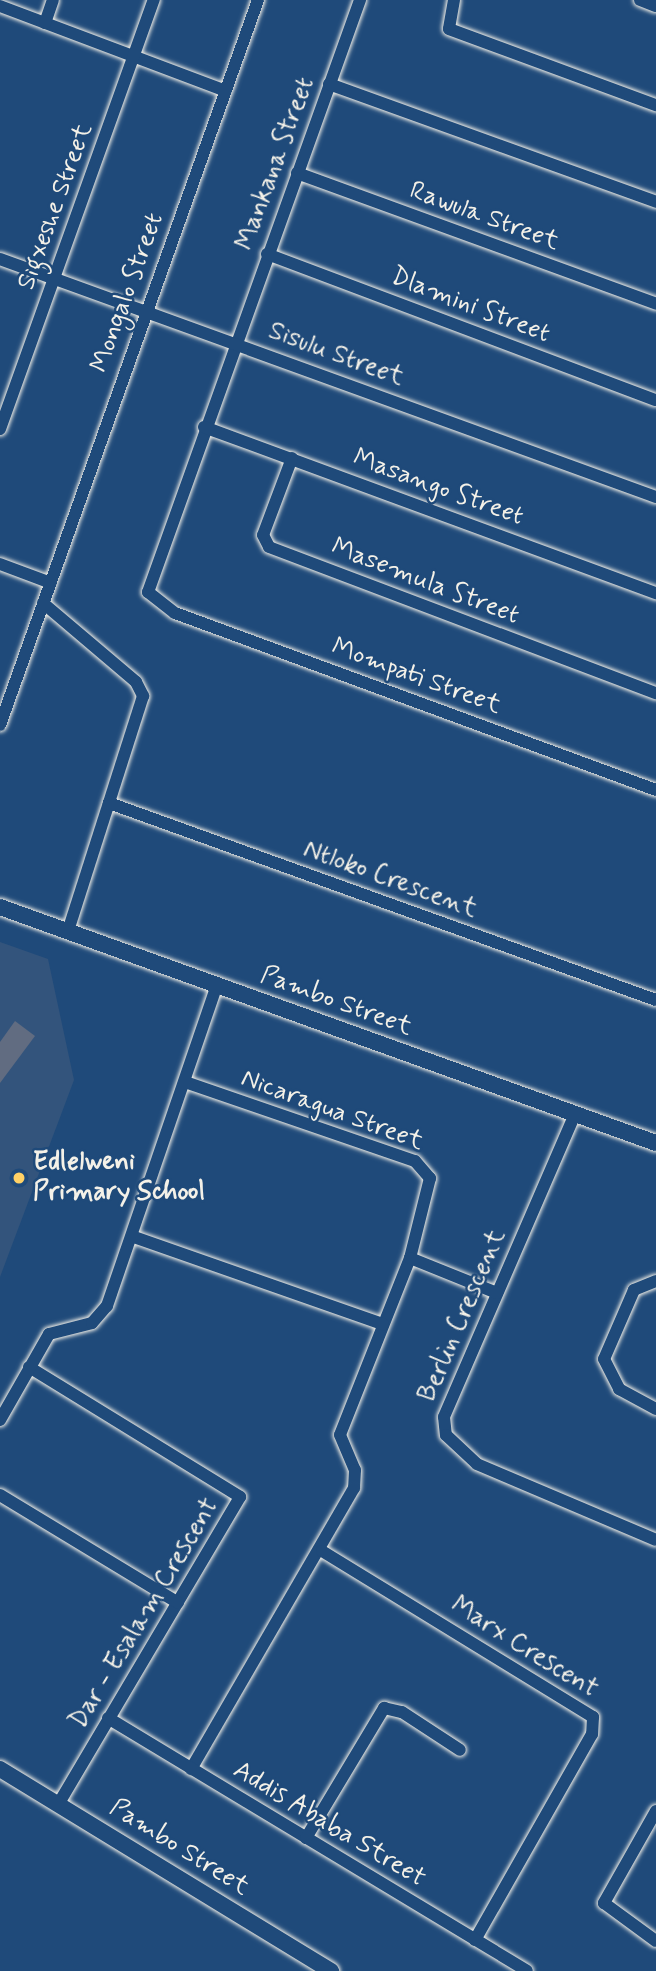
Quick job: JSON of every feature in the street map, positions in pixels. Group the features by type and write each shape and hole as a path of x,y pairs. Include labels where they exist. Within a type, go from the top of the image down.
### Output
{"street":[{"path":"45,23 53,0"},
{"name":"Sigxeshe Street","path":"0,429 154,0"},
{"name":"Mongalo Street","path":"0,726 3,710 44,603 146,309 258,0"},
{"name":"Mankana Street","path":"160,605 148,590 204,427 360,0"},
{"path":"454,0 447,21 453,31 656,105"},
{"path":"640,0 656,6"},
{"path":"0,6 226,91"},
{"path":"330,84 656,202"},
{"name":"Rawula Street","path":"297,173 656,304"},
{"name":"Dlamini Street","path":"267,254 656,400"},
{"name":"Sisulu Street","path":"0,259 146,309 656,497"},
{"name":"Masango Street","path":"204,427 656,593"},
{"name":"Masemula Street","path":"292,458 263,534 269,547 656,693"},
{"path":"0,564 51,583"},
{"path":"44,603 141,691 68,931"},
{"name":"Mompati Street","path":"160,605 656,790"},
{"name":"Ntloko Crescent","path":"109,803 656,1000"},
{"name":"Pambo Street","path":"0,907 656,1143"},
{"path":"0,1420 49,1334 97,1319 134,1237 188,1083 217,985"},
{"name":"Nicaragua Street","path":"188,1083 424,1165 429,1187 410,1258 340,1435 356,1482 322,1551 191,1769"},
{"name":"Berlin Crescent","path":"575,1114 444,1417 450,1443 477,1464 656,1540"},
{"path":"134,1237 383,1324"},
{"path":"410,1258 498,1293"},
{"path":"656,1281 634,1290 604,1359 619,1389 656,1409"},
{"name":"Dar - Esalam Crescent","path":"29,1367 238,1493 240,1502 59,1803"},
{"path":"0,1495 178,1603"},
{"name":"Marx Crescent","path":"322,1551 593,1717 592,1734 475,1940"},
{"path":"306,1838 384,1708 402,1712 460,1750"},
{"name":"Addis Ababa Street","path":"108,1718 527,1971"},
{"name":"Pambo Street","path":"0,1769 331,1971"},
{"path":"656,1811 604,1903 656,1941"}],"shaded area":[{"name":"Edlelweni Primary School","path":"0,942 48,959 74,1080 0,1277"}],"building":[{"path":"15,1021 35,1036 0,1083 0,1042"}],"place":[{"name":"Edlelweni Primary School","path":"19,1178"}]}
